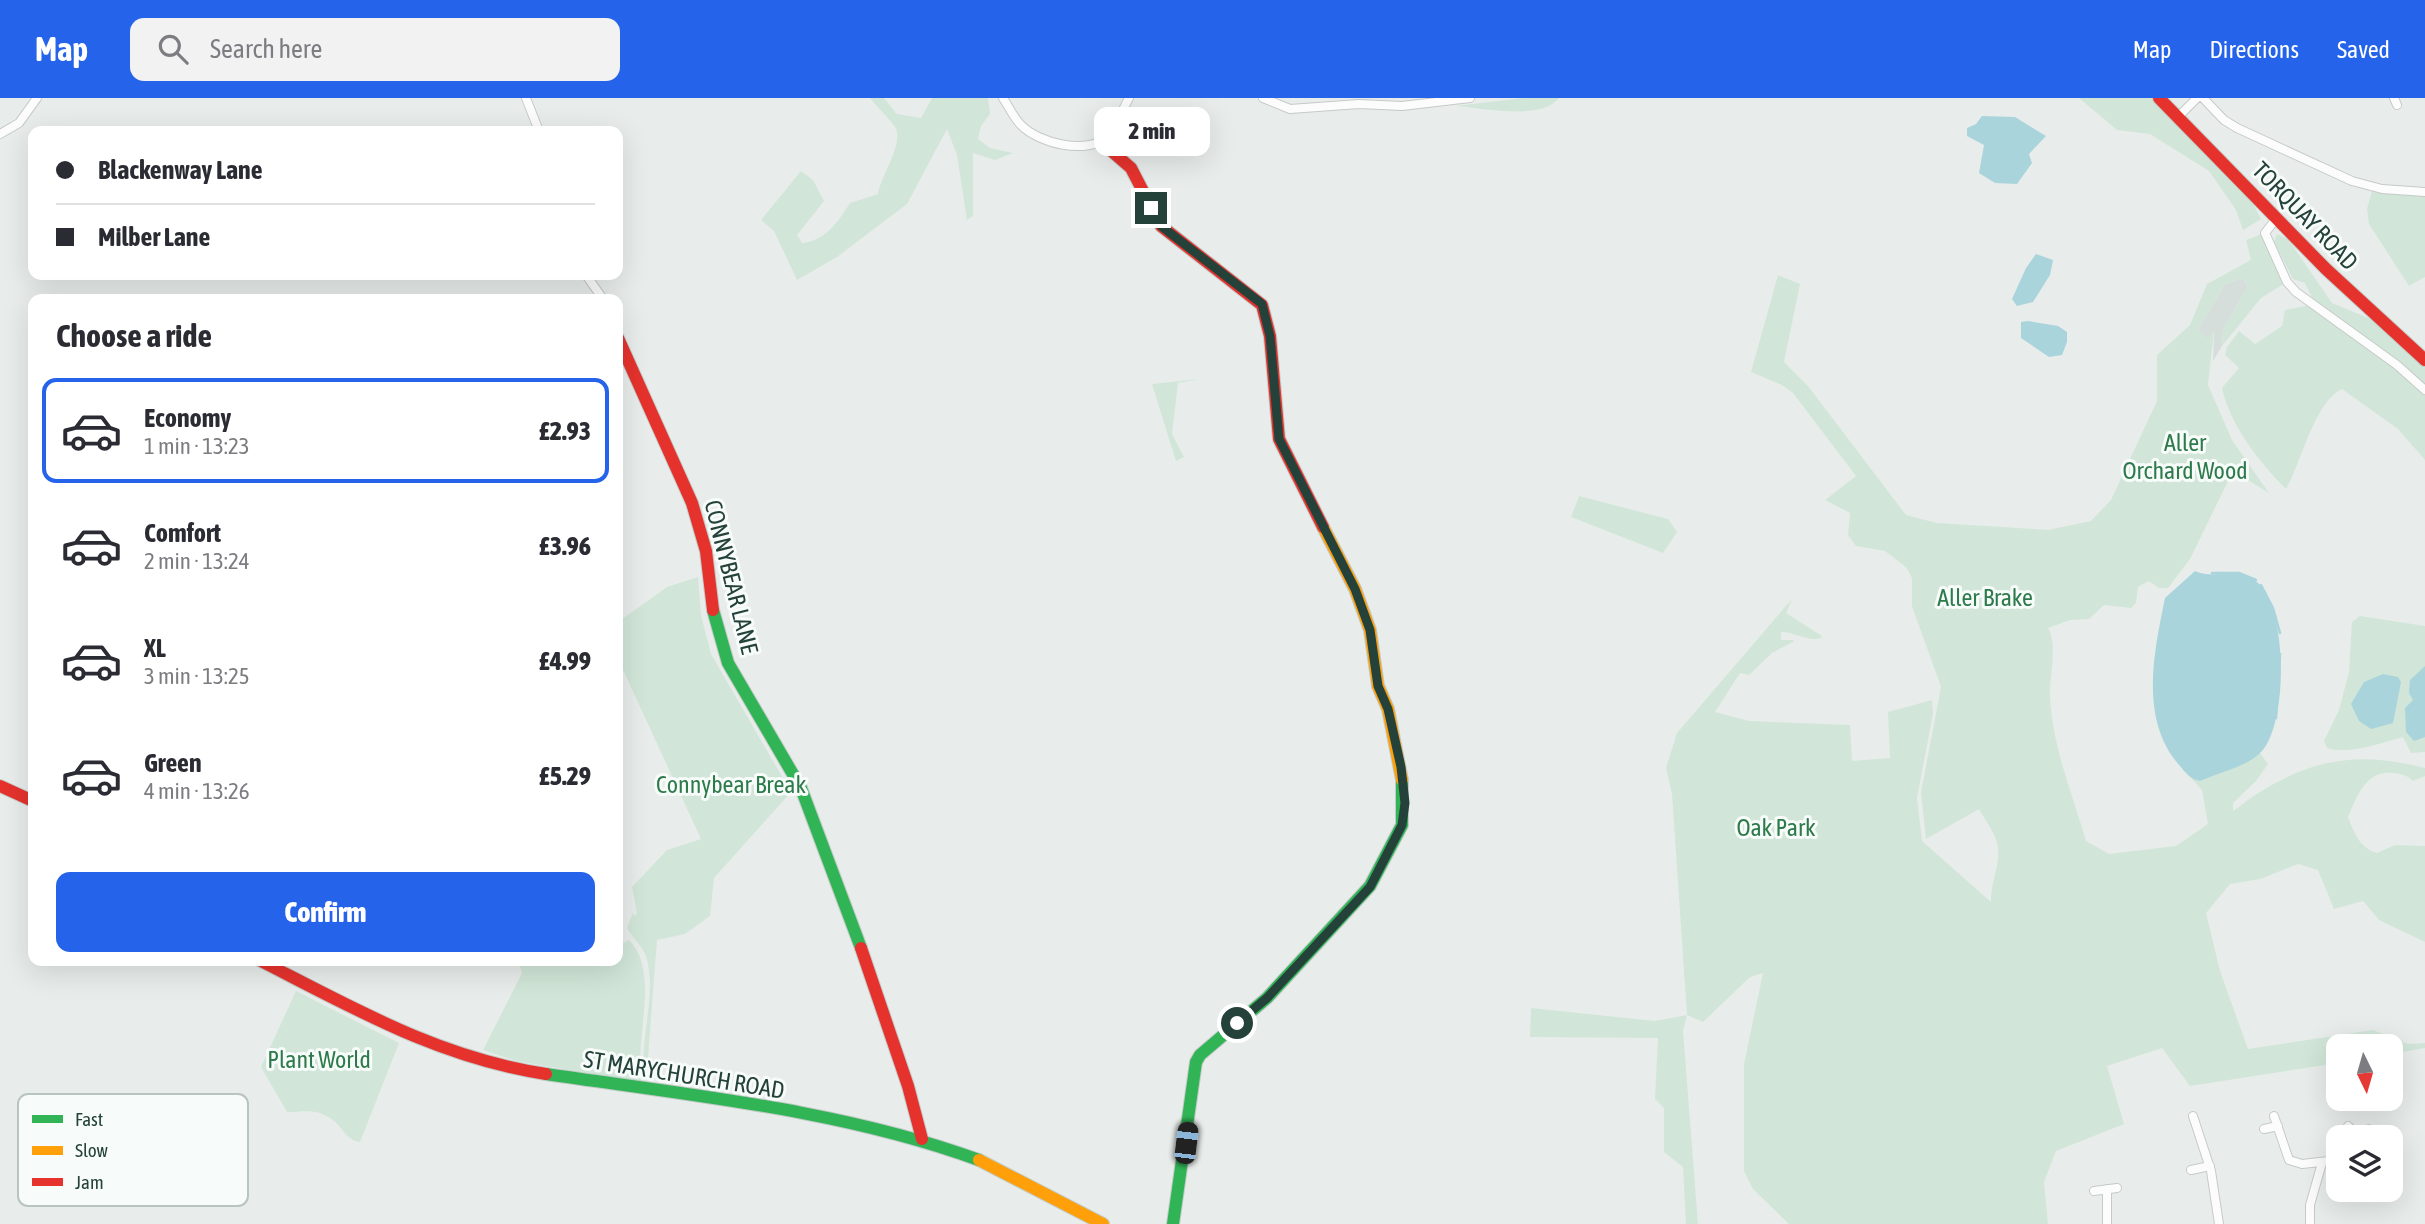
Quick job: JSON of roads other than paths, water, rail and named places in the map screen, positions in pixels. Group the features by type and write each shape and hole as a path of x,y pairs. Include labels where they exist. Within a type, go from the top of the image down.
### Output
{"street":[{"path":"0,135 19,123 37,98"},
{"path":"526,98 537,126"},
{"path":"1003,98 1022,126 1053,142 1080,145 1100,141 1108,136 1129,98"},
{"path":"1264,98 1290,109 1359,104 1402,106 1470,98"},
{"name":"TORQUAY ROAD","path":"2159,98 2276,219 2425,359"},
{"path":"2179,116 2197,98"},
{"path":"2203,98 2224,120 2237,128 2352,181 2382,189 2425,192"},
{"path":"1100,141 1131,168 1161,226 1262,304 1270,336 1279,439 1355,589 1370,630 1378,686 1388,709 1401,767 1405,803 1402,825 1370,887 1267,998 1200,1055 1196,1062 1173,1224"},
{"path":"2276,219 2265,233 2287,282 2317,310 2396,365 2425,390"},
{"name":"CONNYBEAR LANE","path":"623,349 692,503 706,551 714,617 728,663 801,789 835,874 908,1086 922,1139"},
{"path":"0,786 28,799"},
{"name":"ST MARYCHURCH ROAD","path":"271,966 405,1034 498,1067 740,1103 922,1139 992,1165 1103,1224"},
{"path":"2193,1116 2210,1166 2220,1224"},
{"path":"2274,1116 2289,1160 2302,1164 2326,1162"},
{"path":"2264,1129 2278,1126"},
{"path":"2310,1224 2312,1195 2322,1163"},
{"path":"2191,1170 2210,1166"},
{"path":"2094,1191 2118,1188"},
{"path":"2106,1189 2107,1224"}],"water":[{"path":"1982,116 2015,117 2046,136 2029,154 2032,163 2017,184 1995,183 1979,173 1984,145 1967,136 1967,128 1976,124"},
{"path":"2036,254 2053,260 2050,275 2033,302 2017,306 2012,299 2026,268"},
{"path":"2021,322 2058,326 2067,332 2067,342 2062,355 2049,357 2021,338"},
{"path":"2195,571 2243,575 2257,582 2275,615 2281,665 2277,716 2271,736 2262,751 2241,765 2200,781 2186,773 2166,747 2158,727 2153,684 2157,640 2165,598"},
{"path":"2425,666 2425,737 2414,741 2406,732 2405,708 2413,700 2409,693 2410,680"},
{"path":"2383,674 2398,677 2401,682 2393,723 2371,729 2359,721 2351,704 2364,682"}],"waterway":[{"path":"2212,573 2239,573 2256,580"},
{"path":"2261,585 2273,608 2280,633"},
{"path":"2276,718 2280,654"}],"park label":[{"name":"Aller Orchard Wood","path":"2185,457"},
{"name":"Aller Brake","path":"1985,598"},
{"name":"Connybear Break","path":"731,785"},
{"name":"Oak Park","path":"1776,828"},
{"name":"Plant World","path":"319,1060"}]}
